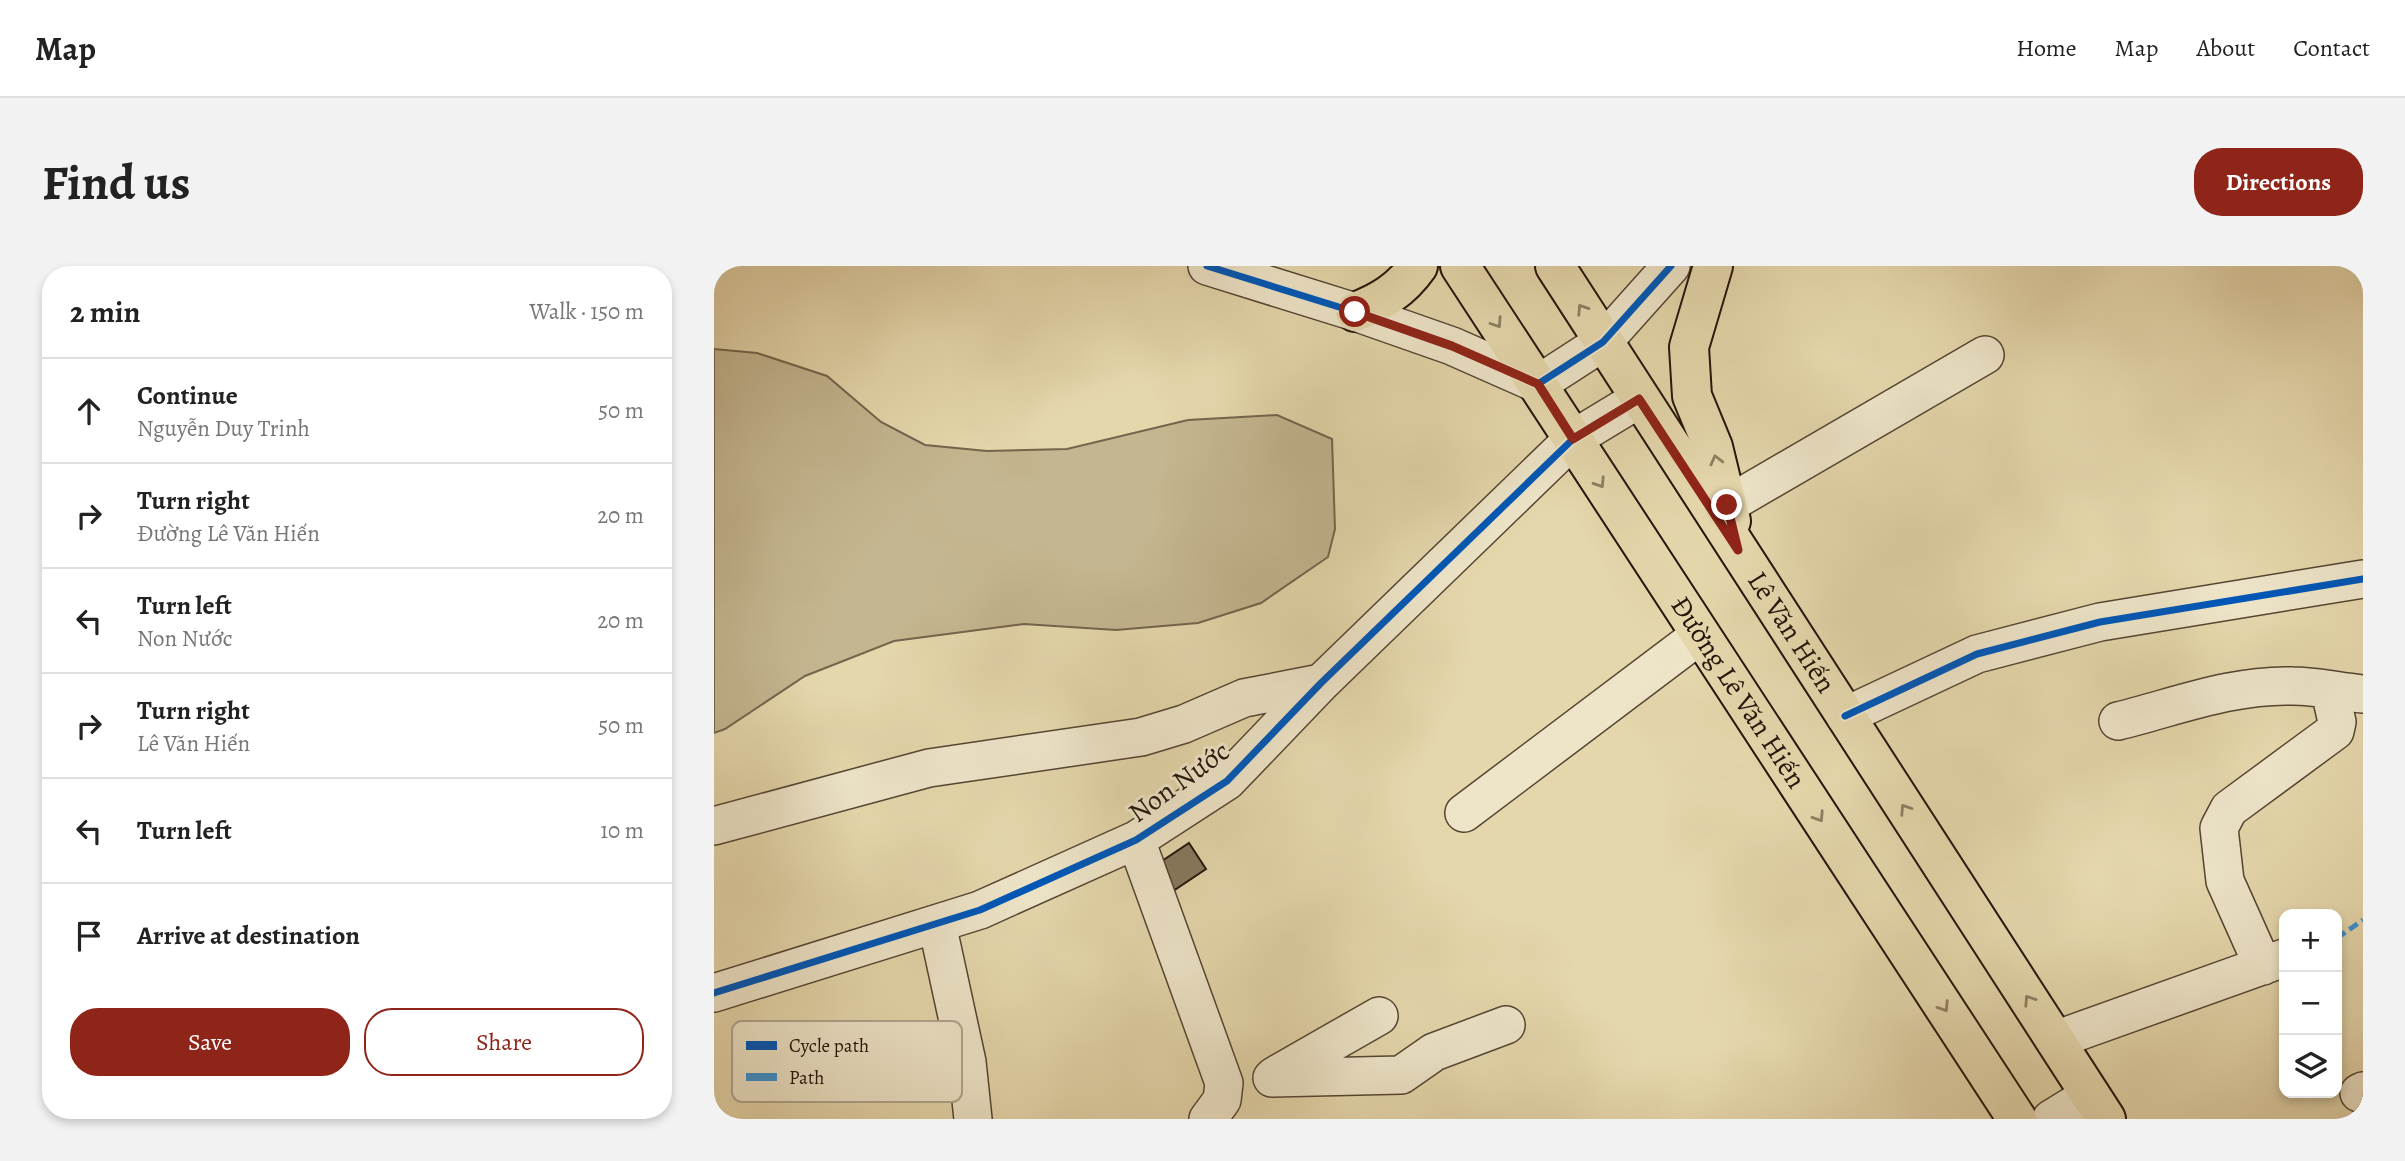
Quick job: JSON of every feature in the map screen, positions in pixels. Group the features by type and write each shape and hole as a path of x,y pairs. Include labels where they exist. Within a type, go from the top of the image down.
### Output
{"main road":[{"path":"1355,312 1380,302 1406,283 1418,266"},
{"name":"Đường Lê Văn Hiến","path":"1460,266 2017,1119"},
{"name":"Lê Văn Hiến","path":"1555,266 1845,716"},
{"path":"1713,266 1689,347 1692,396 1713,447 1738,550"},
{"path":"1845,716 2098,1107"}],"street":[{"path":"1207,266 1355,312 1452,346 1538,384 1604,342 1671,266"},
{"path":"1727,505 1985,355"},
{"name":"Non Nước","path":"714,993 980,910 1136,841 1227,781 1321,683 1573,439 1639,399"},
{"path":"1845,716 1977,654 2100,622 2363,579"},
{"path":"1464,813 1700,635"},
{"path":"714,826 929,768 1141,737 1184,724 1244,698 1321,683"},
{"path":"2055,1040 2274,962 2225,881 2219,828 2229,809 2335,731 2346,693 2294,686 2262,688 2215,695 2118,721"},
{"path":"1136,841 1224,1083 1222,1100 1210,1116"},
{"path":"937,924 958,1021"},
{"path":"1210,1116 1380,1016"},
{"path":"1272,1078 1401,1075 1434,1052 1506,1025"},
{"path":"962,1039 973,1119"},
{"path":"2052,1119 2098,1107"}],"shaded area":[{"path":"714,349 757,353 827,376 881,422 925,445 987,451 1067,449 1188,420 1277,415 1332,439 1335,529 1328,557 1261,603 1198,623 1116,630 1024,624 894,641 805,676 725,729 714,733"}],"building":[{"path":"1189,843 1206,869 1173,891 1156,865"}],"marked path":[{"path":"2342,935 2363,920"}],"cycle path":[{"path":"1207,266 1355,312 1452,346 1538,384 1603,342 1671,266"},
{"path":"714,993 980,910 1136,840 1227,781 1321,683 1573,439 1639,399"},
{"path":"1845,716 1977,654 2100,622 2363,579"}],"route":[{"path":"1355,312 1452,346 1538,384 1573,439 1639,399 1738,550 1727,505"}]}
